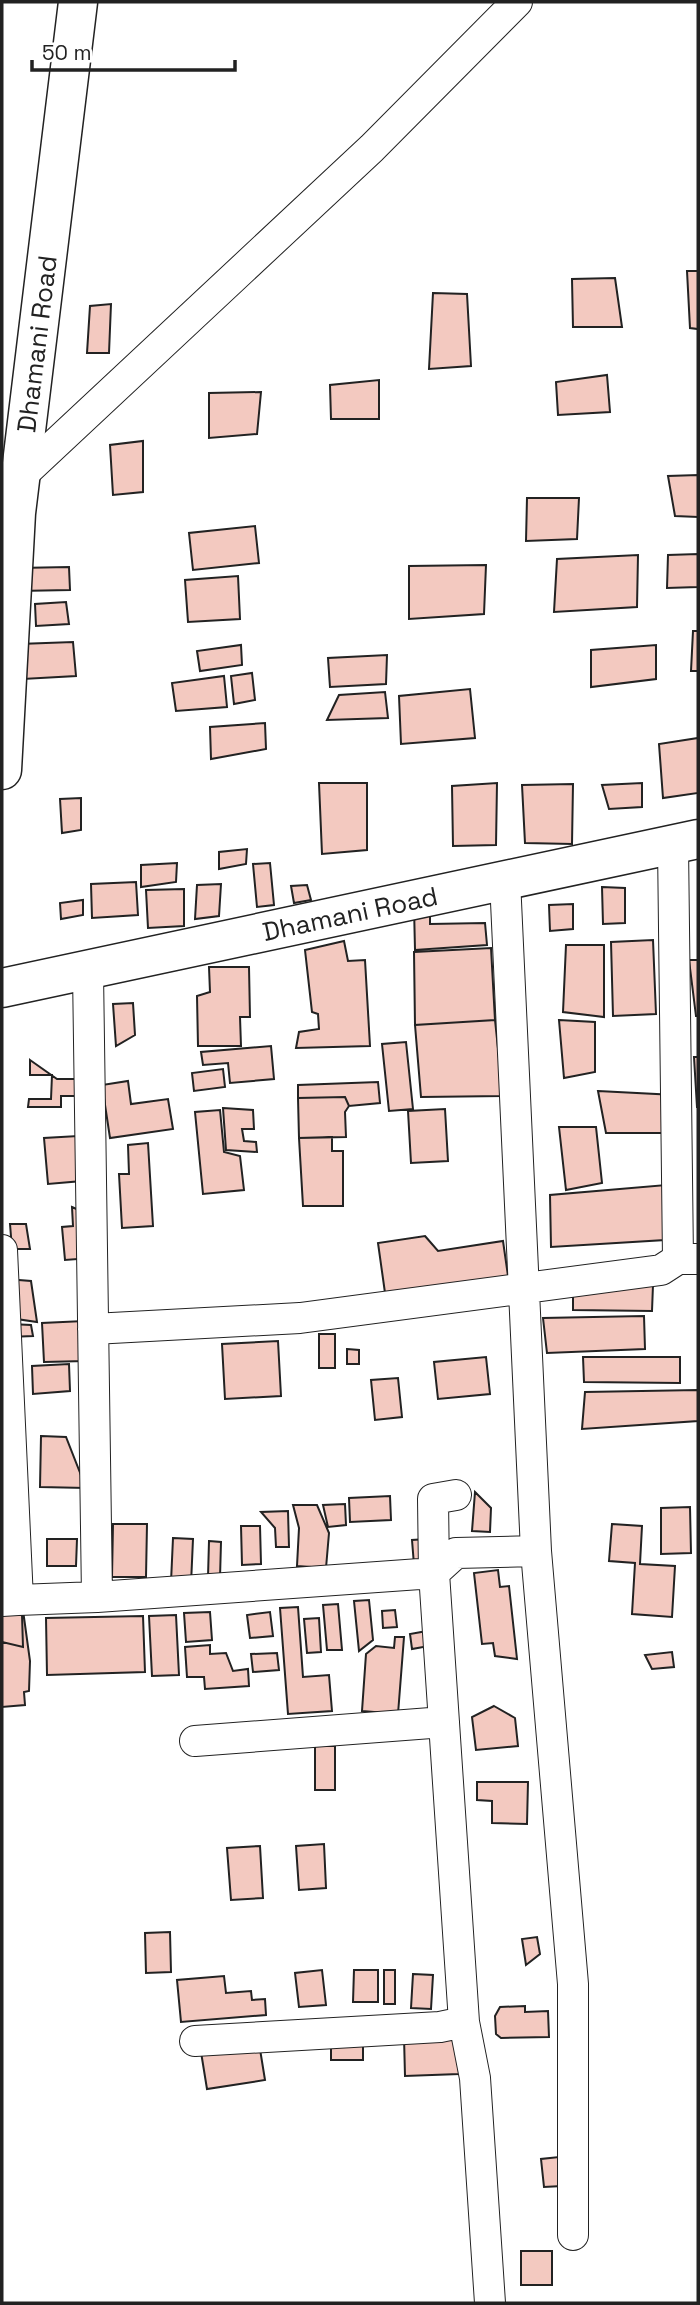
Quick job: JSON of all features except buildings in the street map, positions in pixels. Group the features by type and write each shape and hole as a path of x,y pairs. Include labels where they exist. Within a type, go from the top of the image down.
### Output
{"main road":[{"name":"Dhamani Road","path":"2,770 21,476 78,2"},
{"name":"Dhamani Road","path":"2,988 88,972 685,842"}],"street":[{"path":"21,476 372,148 517,2"},
{"path":"93,1329 300,1318 661,1270 688,1259 685,842"},
{"path":"505,880 536,1551 572,1983 572,2235"},
{"path":"88,972 97,1597"},
{"path":"2,1250 10,1600 97,1597 434,1573 456,1553 536,1551"},
{"path":"456,1495 433,1499 434,1573 464,2022 475,2078 490,2303"},
{"path":"195,1741 444,1722"},
{"path":"195,2041 440,2027 464,2022"}]}
